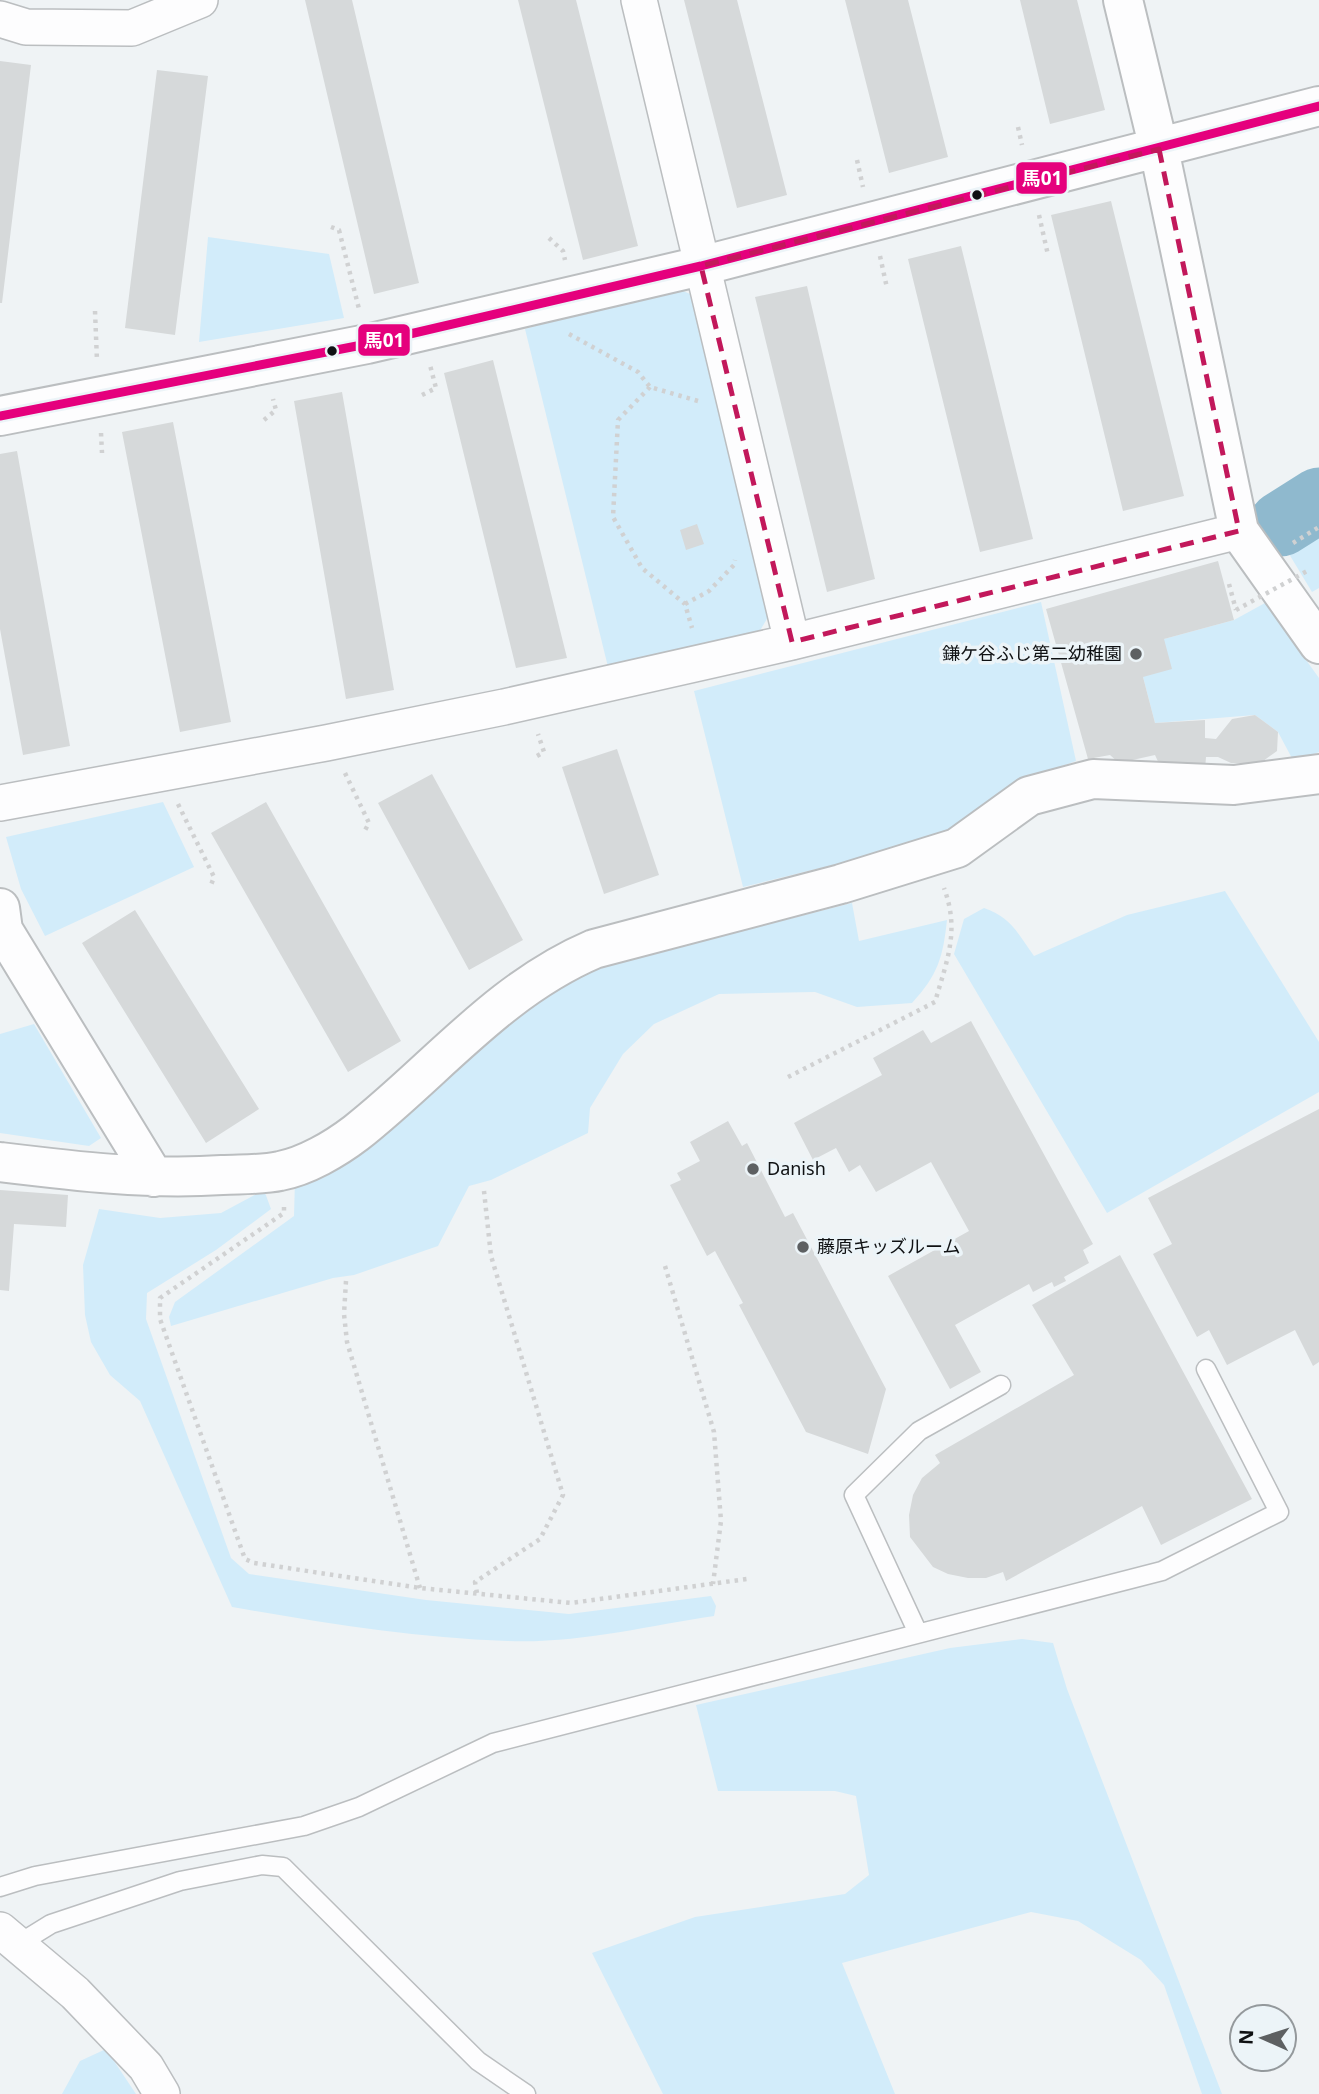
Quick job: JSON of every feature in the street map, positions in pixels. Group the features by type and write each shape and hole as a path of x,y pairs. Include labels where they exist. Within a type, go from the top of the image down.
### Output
{"street":[{"path":"0,19 26,27 132,28 200,0"},
{"path":"639,0 792,642"},
{"path":"1123,0 1159,149 1239,531 1319,644"},
{"path":"0,416 368,344 701,266 1319,106"},
{"path":"0,803 326,744 792,642 1239,531"},
{"path":"0,1162 102,1175 154,1177 281,1171 312,1159 355,1133 476,1024 517,991 563,962 594,949 841,884 957,848 1029,796 1093,779 1234,785 1319,774"},
{"path":"0,908 4,930 154,1177"},
{"path":"8,1938 75,1993 146,2067 162,2094"}],"lane":[{"path":"0,1887 35,1876 304,1826 359,1807 493,1743 1162,1571 1279,1512 1206,1369"},
{"path":"918,1633 854,1495 919,1431 1001,1385"},
{"path":"8,1938 180,1881 262,1865 284,1867 478,2061 526,2094"}],"path":[{"path":"331,226 339,230 368,344"},
{"path":"548,238 563,251 566,264"},
{"path":"566,324 570,337 638,372 650,387 708,404"},
{"path":"650,387 618,420 613,517 642,568 685,604 694,636"},
{"path":"1298,553 1293,544 1319,527"},
{"path":"685,604 709,590 734,565 736,552"},
{"path":"1236,610 1309,570 1304,561"},
{"path":"326,744 339,762 369,823 364,831"},
{"path":"172,792 214,877 211,885"},
{"path":"788,1077 935,1002 953,938 953,911 932,856"},
{"path":"281,1171 284,1213 160,1298 160,1319 244,1559 254,1563 420,1588 571,1603 747,1579"},
{"path":"477,1593 475,1582 540,1539 563,1494 491,1256 484,1191"},
{"path":"665,1266 714,1432 721,1521 713,1584"},
{"path":"346,1281 344,1314 347,1342 420,1588"}],"highlighted area":[{"path":"1159,149 1239,531 792,642 701,266"}],"shaded area":[{"path":"208,237 329,254 344,318 199,342"},
{"path":"674,287 690,294 768,617 758,634 609,671 525,329"},
{"path":"1319,514 1319,588 1312,592 1280,539"},
{"path":"1041,602 1076,761 1012,784 948,837 743,887 694,691"},
{"path":"1265,603 1319,678 1319,752 1294,762 1278,732 1255,715 1155,723 1143,677 1164,639 1234,620"},
{"path":"163,802 194,867 45,936 21,889 6,837"},
{"path":"1225,891 1319,1042 1319,1092 1107,1213 954,954 964,919 984,908 1001,916 1014,928 1034,956 1127,915"},
{"path":"852,903 859,941 947,920 938,965 912,1003 857,1007 815,992 719,994 654,1024 623,1054 590,1108 588,1133 491,1180 469,1186 438,1246 354,1275 333,1278 171,1326 169,1317 175,1302 294,1216 295,1179 317,1176 343,1166 490,1038 567,978 607,965"},
{"path":"34,1024 101,1138 89,1146 0,1133 0,1034"},
{"path":"264,1190 271,1209 216,1250 147,1293 146,1319 231,1558 249,1574 426,1600 569,1614 711,1596 716,1606 714,1616 585,1637 507,1641 404,1633 232,1607 140,1401 110,1375 91,1342 85,1315 83,1265 99,1209 160,1218 221,1213"},
{"path":"1022,1639 1053,1643 1067,1689 1222,2094 1202,2094 1164,1985 1141,1960 1078,1921 1031,1912 842,1963 895,2094 663,2094 592,1953 695,1917 845,1894 869,1875 856,1796 835,1791 718,1791 696,1705 950,1648"},
{"path":"106,2049 136,2094 62,2094 80,2061"}],"building":[{"path":"305,0 352,0 419,283 374,294"},
{"path":"518,0 576,0 638,246 583,260"},
{"path":"684,0 737,0 787,195 737,208"},
{"path":"845,0 908,0 948,157 889,173"},
{"path":"1020,0 1077,0 1105,110 1050,124"},
{"path":"0,61 31,65 2,303 0,303"},
{"path":"157,70 208,76 175,335 125,328"},
{"path":"1111,201 1184,496 1123,511 1051,215"},
{"path":"961,246 1033,539 980,552 908,259"},
{"path":"807,286 875,579 827,592 755,297"},
{"path":"493,360 567,658 516,668 444,373"},
{"path":"342,392 394,690 346,699 294,401"},
{"path":"173,422 231,722 180,732 122,432"},
{"path":"17,451 70,746 23,755 0,629 0,454"},
{"path":"697,524 704,544 686,550 680,530"},
{"path":"1218,561 1234,620 1164,639 1172,669 1143,677 1155,723 1205,720 1205,738 1216,739 1232,719 1255,715 1278,732 1277,751 1259,764 1231,763 1218,757 1206,757 1205,770 1161,768 1155,755 1119,763 1110,755 1088,759 1046,609"},
{"path":"617,749 659,875 604,894 562,767"},
{"path":"432,774 523,940 469,970 378,803"},
{"path":"266,802 401,1041 348,1072 211,833"},
{"path":"135,910 259,1109 206,1143 82,943"},
{"path":"971,1021 1093,1244 1083,1250 1089,1263 1064,1277 1066,1281 1054,1287 1052,1282 1033,1292 1029,1284 955,1325 981,1372 950,1389 888,1276 969,1231 931,1162 876,1192 860,1165 849,1172 836,1148 813,1160 794,1123 882,1075 873,1058 923,1030 931,1043"},
{"path":"1319,1109 1319,1362 1313,1366 1295,1330 1227,1365 1209,1330 1197,1337 1153,1254 1172,1244 1148,1198"},
{"path":"728,1121 742,1146 747,1143 785,1217 793,1213 886,1389 868,1454 806,1432 739,1305 743,1303 715,1251 707,1256 670,1185 681,1180 677,1173 700,1161 690,1142"},
{"path":"0,1190 68,1195 66,1227 14,1224 9,1291 0,1290"},
{"path":"1120,1255 1252,1499 1161,1545 1142,1506 1006,1581 1003,1572 986,1578 968,1578 948,1574 933,1567 910,1537 909,1515 913,1495 922,1478 940,1463 935,1455 1074,1375 1032,1305"}],"waterway":[{"path":"1281,524 1319,500"}],"transit line":[{"name":"馬01","path":"0,416 367,344 701,266 1319,106"}],"place":[{"name":"鎌ケ谷ふじ第二幼稚園","path":"1136,654"},
{"name":"Danish","path":"753,1169"},
{"name":"藤原キッズルーム","path":"803,1247"}]}
